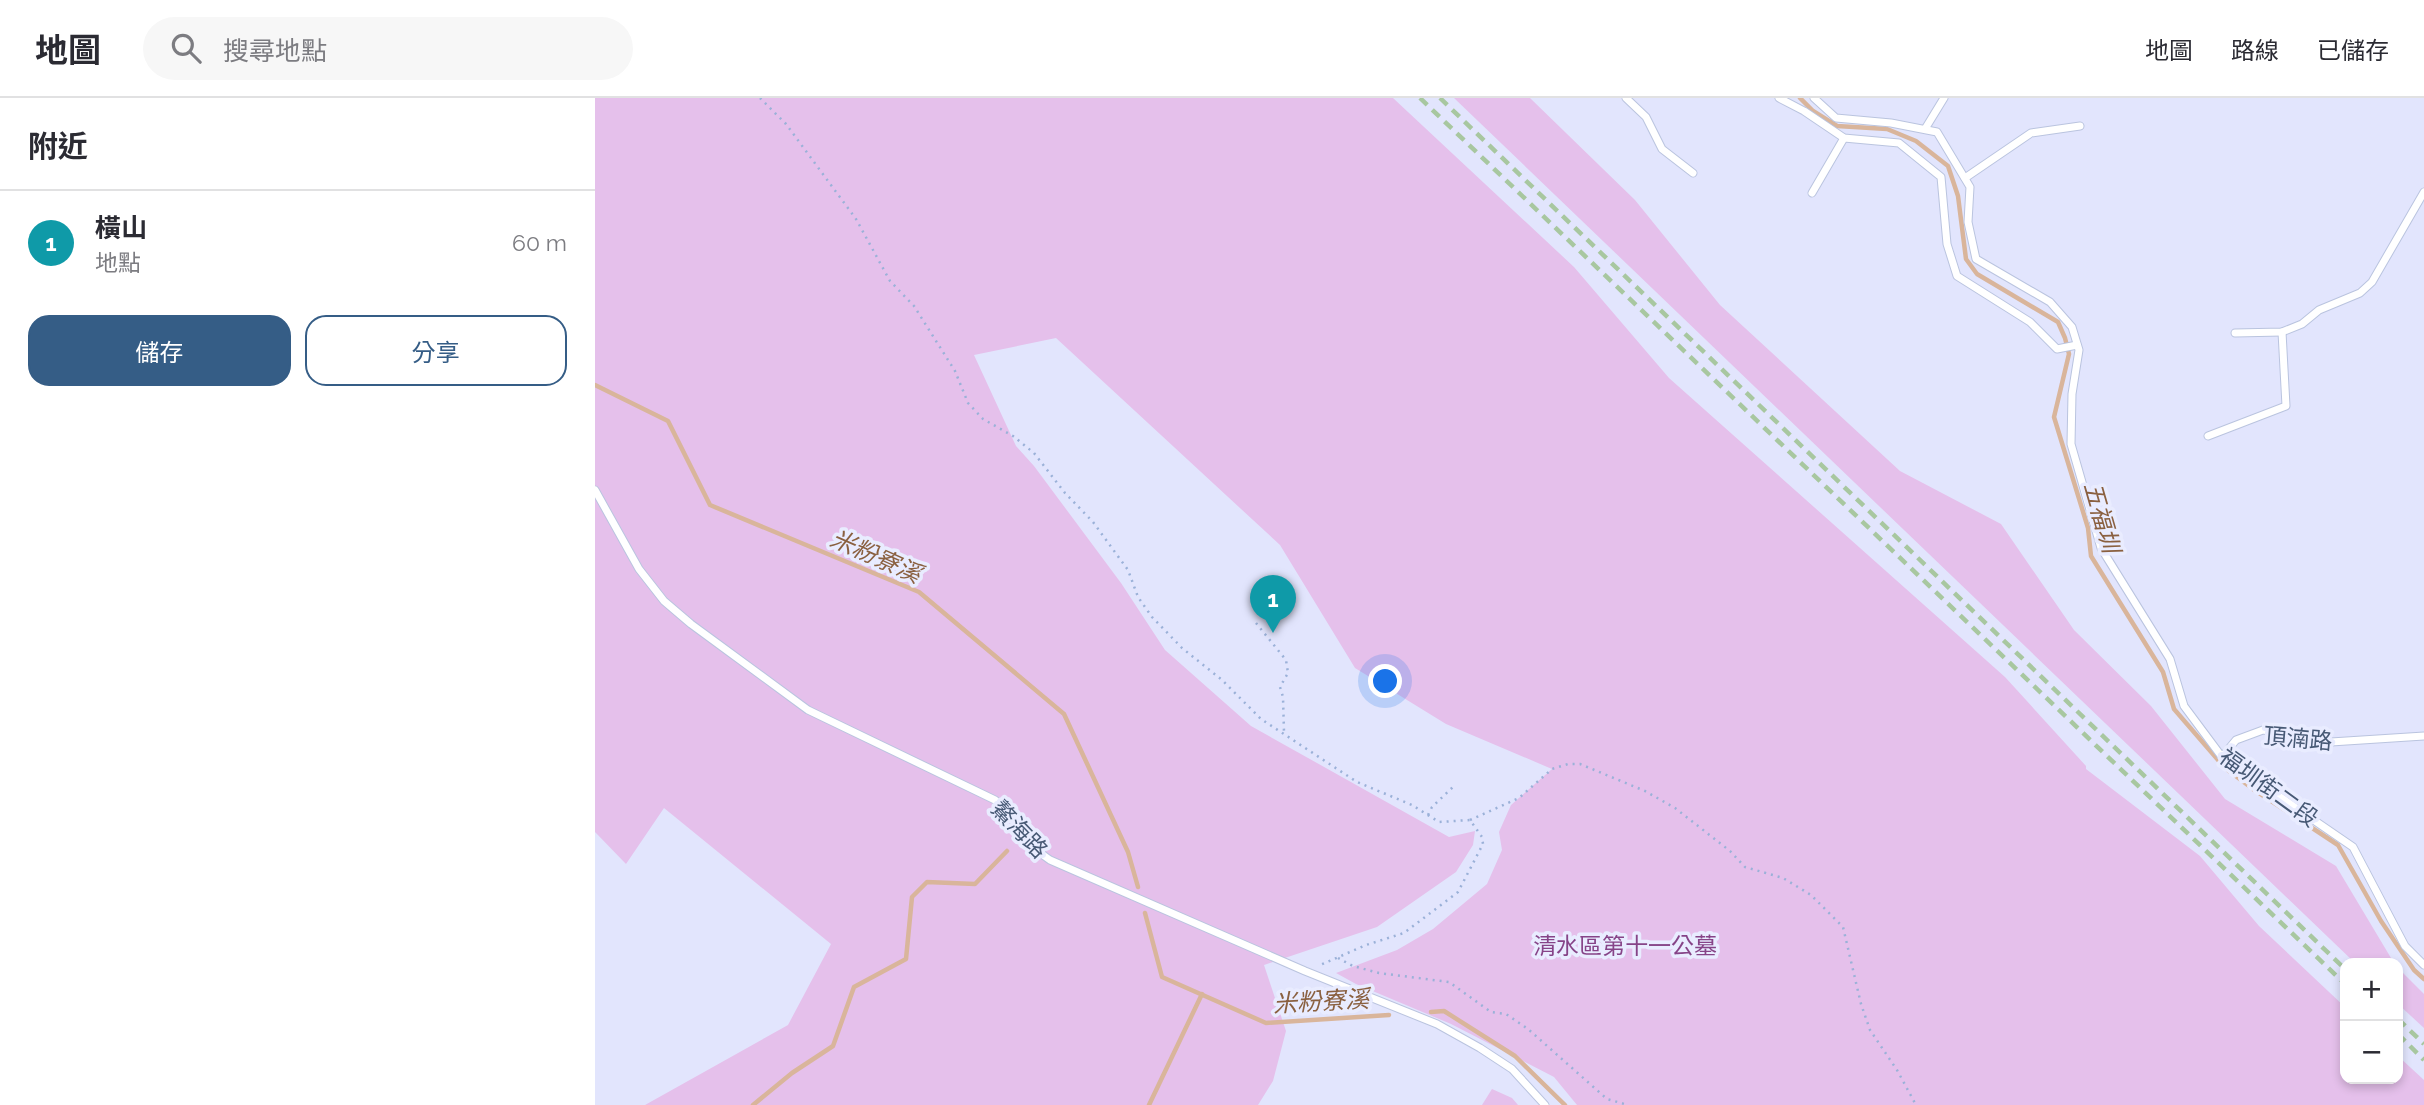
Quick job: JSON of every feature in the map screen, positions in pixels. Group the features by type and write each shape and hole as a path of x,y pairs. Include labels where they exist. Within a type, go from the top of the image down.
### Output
{"lane":[{"path":"1626,98 1646,117 1663,149 1693,173"},
{"path":"1779,98 1845,138 1899,143 1941,177 1947,244 1957,276 2030,322 2057,349 2077,345 2072,327 2050,302 1976,259 1968,222 1970,187 1937,132 1891,123 1836,118 1814,98"},
{"path":"1925,130 1944,98"},
{"path":"1965,178 2031,133 2080,126"},
{"path":"1812,193 1845,138"},
{"path":"2235,333 2283,332 2302,324 2319,310 2360,293 2372,282 2424,192"},
{"path":"2208,436 2286,406 2283,332"},
{"name":"福圳街二段","path":"2077,345 2079,350 2072,394 2071,444 2102,548 2170,659 2184,706 2222,757 2353,847 2405,946 2424,965"},
{"name":"鰲海路","path":"595,490 639,569 664,601 809,710 995,800 1005,808 1029,845 1050,860 1305,971 1437,1024 1512,1069 1545,1105"},
{"name":"頂湳路","path":"2222,757 2236,740 2263,730 2331,742 2424,736"}],"path":[{"path":"760,98 786,124 856,219 890,282 913,306 955,370 968,403 982,419 1013,436 1034,453 1093,523 1128,570 1138,597 1153,617 1182,648 1222,680 1261,719 1357,782 1412,805 1439,822 1471,821 1519,798 1552,769 1567,764 1580,764 1645,791 1675,808 1730,851 1745,867 1783,878 1811,895 1843,927 1861,1004 1871,1030 1916,1105"},
{"path":"1257,623 1286,660 1288,673 1280,687 1285,719 1284,732"},
{"path":"1428,815 1455,785"},
{"path":"1305,971 1366,945 1404,933 1458,892 1483,844 1482,836 1471,821"},
{"path":"1338,958 1353,966 1379,973 1449,982 1491,1012 1506,1014 1528,1029 1607,1099 1628,1105"}],"green space":[{"name":"清水區第十一公墓","path":"595,98 1393,98 1574,267 1669,378 2005,677 2086,769 2200,856 2259,926 2340,1002 2340,1084 2403,1084 2403,1061 2424,1080 2424,1105 1577,1105 1554,1077 1451,1024 1336,973 1397,950 1433,929 1487,884 1502,850 1499,832 1511,805 1552,769 1446,724 1355,668 1280,545 1056,338 974,355 1016,446 1034,466 1121,583 1165,650 1251,726 1449,837 1475,831 1473,845 1456,872 1377,927 1264,965 1286,1031 1273,1081 1258,1105 645,1105 788,1025 831,944 664,808 626,864 595,832"},
{"path":"1454,98 1530,98 1635,200 1720,305 1900,471 2001,524 2074,630 2151,706 2225,799 2336,866 2391,958 2350,958"},
{"path":"2403,973 2424,994 2424,1028 2403,1009"},
{"path":"1492,1089 1512,1098 1518,1105 1482,1105"}],"waterway":[{"name":"五福圳","path":"1800,98 1813,111 1837,126 1887,129 1916,141 1948,166 1958,196 1966,259 1977,274 2058,322 2065,338 2069,354 2054,417 2088,528 2091,556 2163,672 2174,709 2225,768 2338,845 2381,921 2414,970 2424,979"},
{"name":"米粉寮溪","path":"595,385 668,421 710,505 919,592 1064,714 1128,852 1138,887"},
{"path":"753,1105 792,1073 833,1046 854,987 906,959 912,897 927,882 975,884 1007,851"},
{"name":"米粉寮溪","path":"1145,913 1162,977 1266,1023 1389,1015"},
{"path":"1149,1105 1202,994"},
{"name":"米粉寮溪","path":"1431,1012 1444,1011 1515,1056 1565,1105"}],"railway":[{"path":"1420,98 2340,979"},
{"path":"1440,98 2340,964"},
{"path":"2400,1021 2424,1044"},
{"path":"2403,1039 2424,1060"}],"place":[{"name":"橫山","path":"1273,633"}]}
